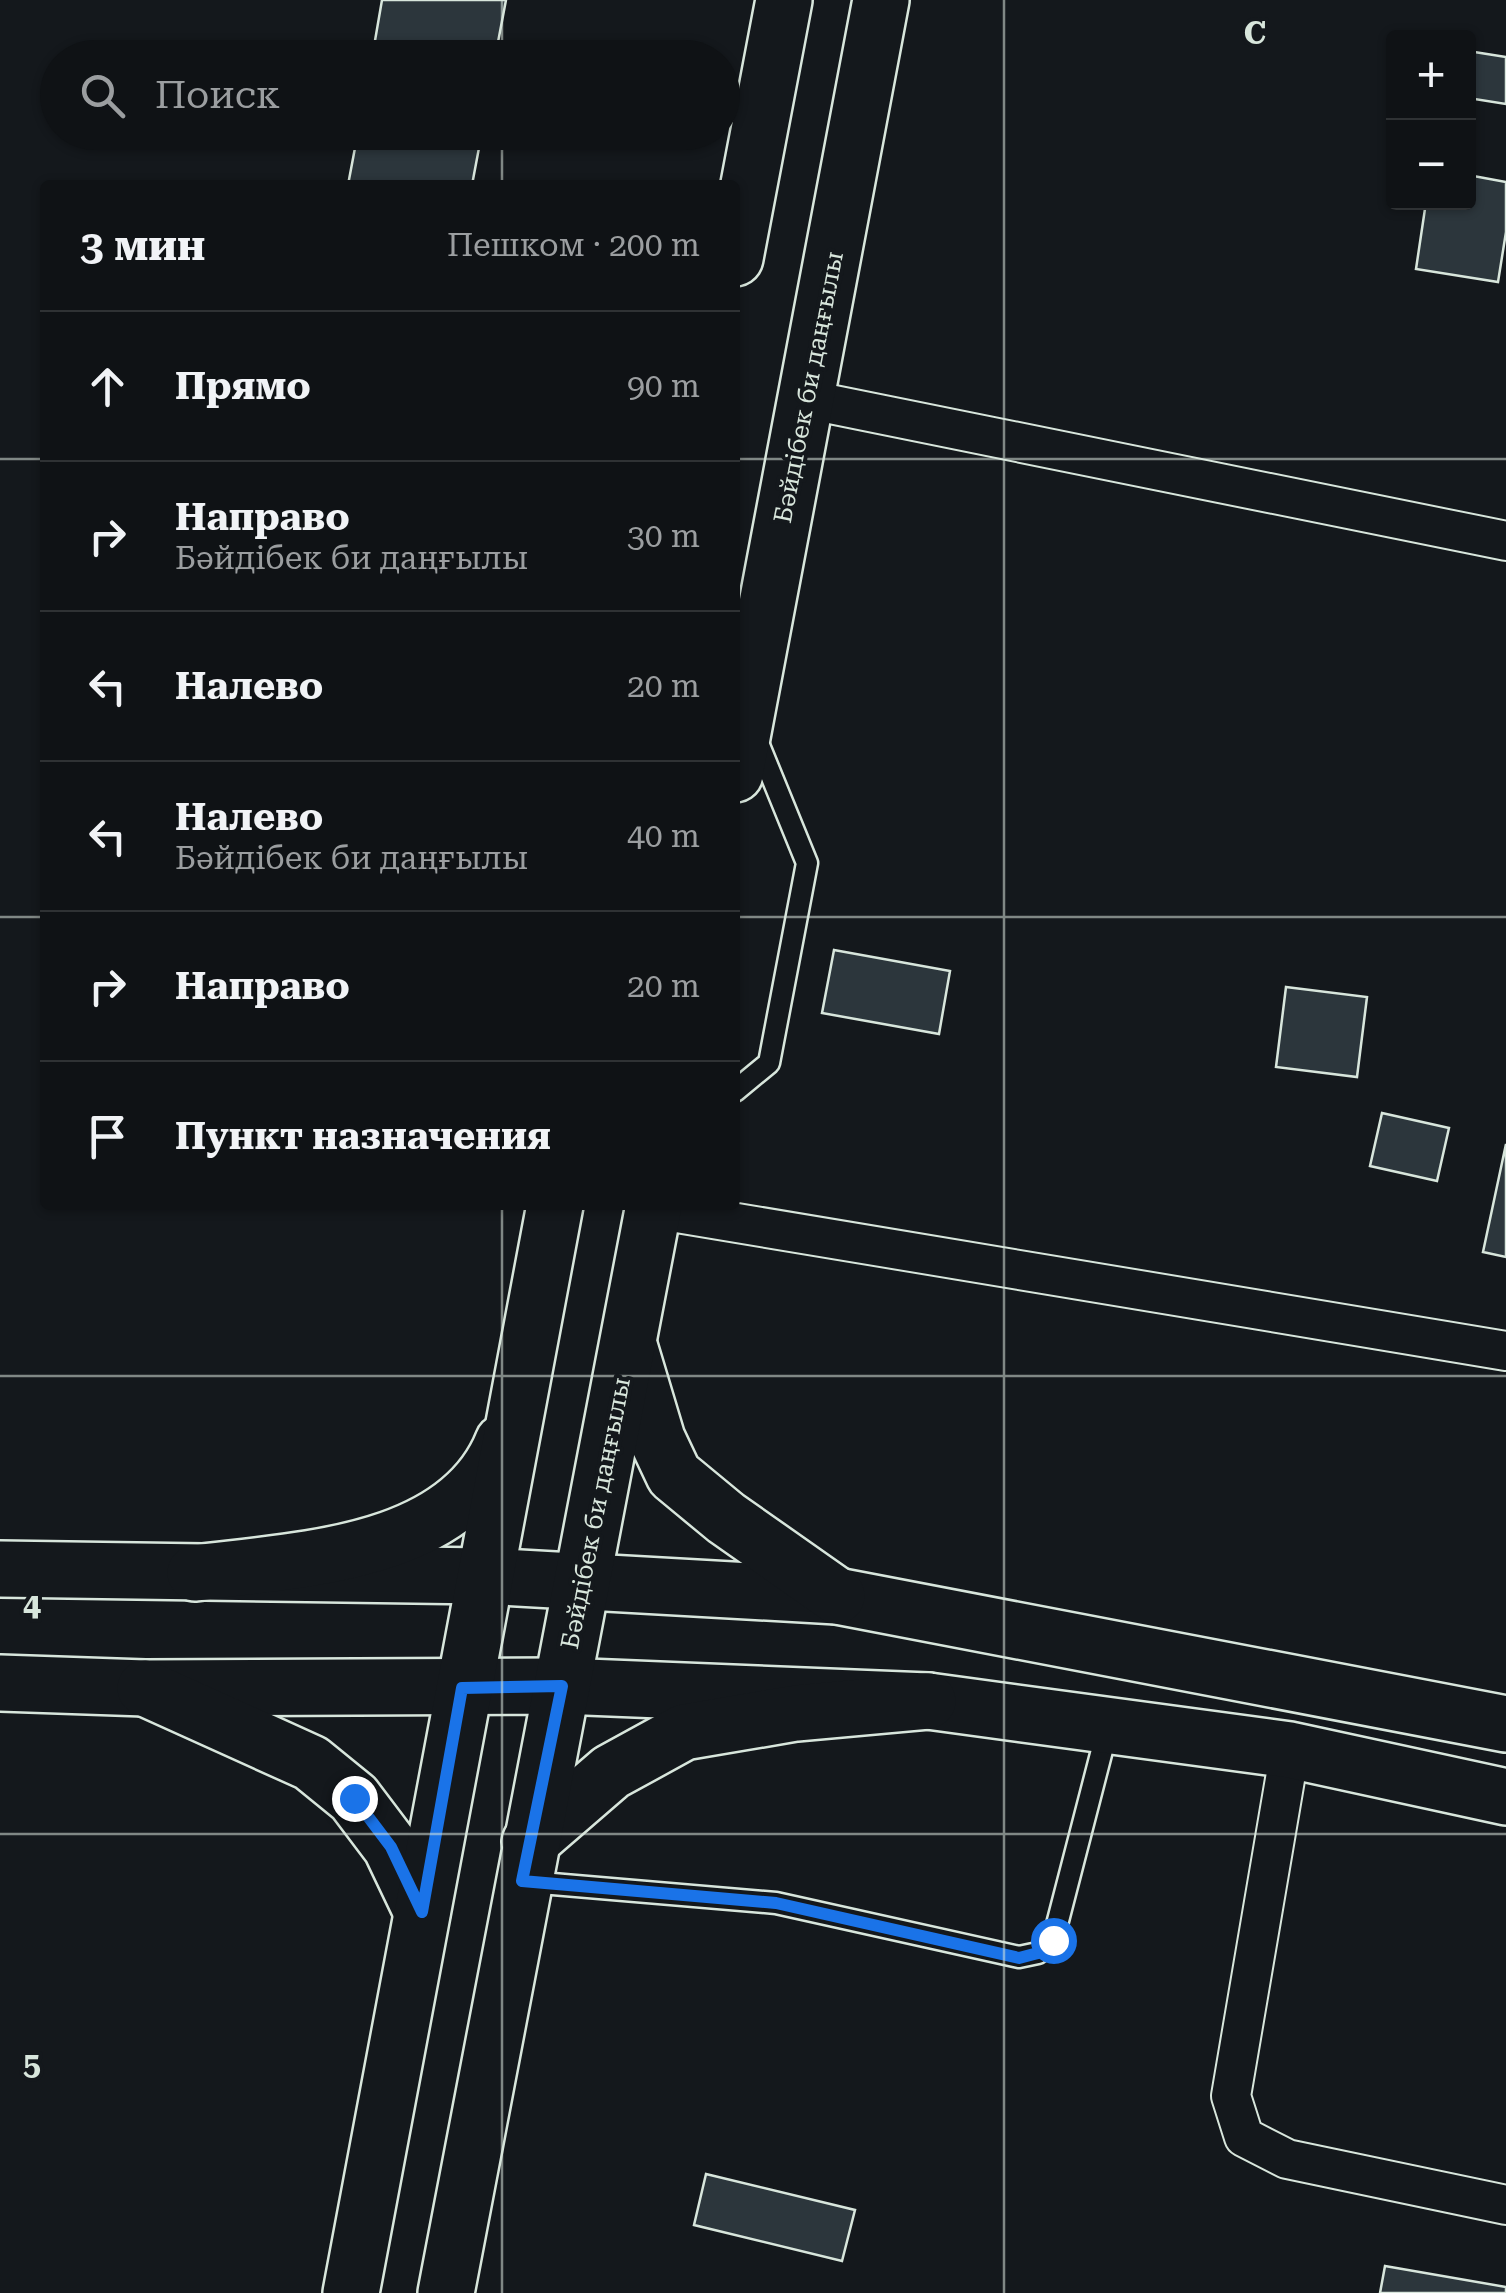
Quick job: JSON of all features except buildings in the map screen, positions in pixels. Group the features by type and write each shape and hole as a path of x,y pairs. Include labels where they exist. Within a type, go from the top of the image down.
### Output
{"main road":[{"path":"740,232 784,0"},
{"name":"Бәйдібек би даңғылы","path":"740,747 881,0"},
{"path":"352,2293 462,1688 555,1210"},
{"name":"Бәйдібек би даңғылы","path":"446,2293 653,1210"},
{"path":"627,1339 658,1439 674,1475 726,1518 837,1596"},
{"path":"195,1573 316,1558 411,1533 470,1495 500,1451 517,1406"},
{"path":"0,1569 484,1576 837,1596 1506,1724"},
{"path":"0,1683 145,1688 562,1686 928,1700 1290,1750 1506,1797"},
{"path":"145,1688 311,1764 354,1798 391,1847 422,1912"},
{"path":"526,1862 612,1772 684,1732 796,1713 928,1700"}],"street":[{"path":"806,399 1506,540"},
{"path":"672,1210 1506,1351"},
{"path":"1290,1750 1231,2096 1244,2137 1287,2158 1506,2206"}],"lane":[{"path":"740,1087 769,1063 807,863 746,714"},
{"path":"526,1862 776,1903 1019,1958 1038,1953 1053,1940 1108,1725"}],"route":[{"path":"354,1798 391,1847 422,1912 462,1688 562,1686 522,1881 776,1903 1019,1958 1038,1953 1053,1940"}]}
